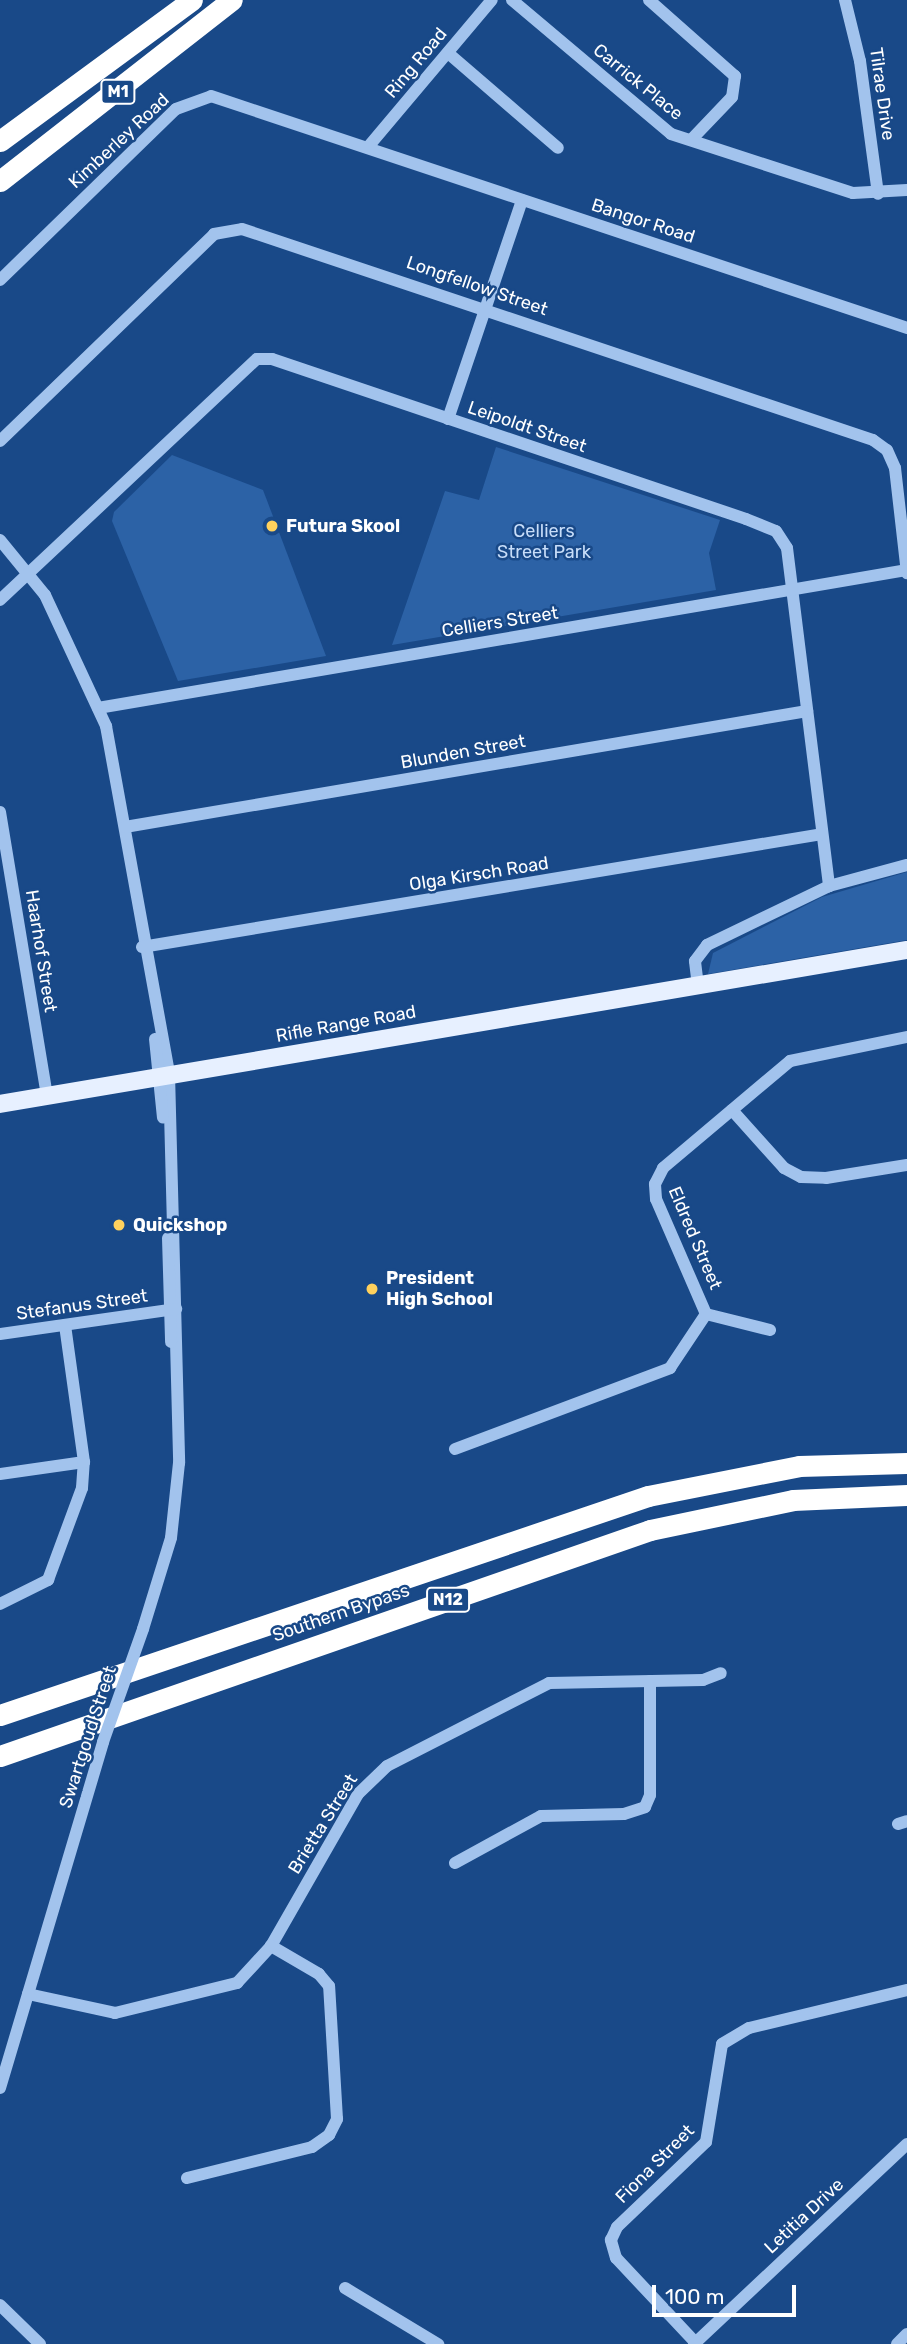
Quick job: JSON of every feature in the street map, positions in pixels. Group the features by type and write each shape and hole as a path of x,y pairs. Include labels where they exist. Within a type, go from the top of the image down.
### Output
{"highway":[{"name":"M1","path":"0,141 192,0"},
{"name":"M1","path":"0,181 232,0"},
{"name":"Southern Bypass","path":"0,1716 648,1496 799,1466 907,1463"},
{"name":"Southern Bypass","path":"0,1756 640,1533 793,1500 907,1495"},
{"path":"793,1500 907,1507"}],"main road":[{"name":"Rifle Range Road","path":"0,1104 907,950"}],"street":[{"name":"Ring Road","path":"368,147 492,0"},
{"name":"Carrick Place","path":"512,0 665,130 691,141 732,97 734,76 649,0"},
{"name":"Tilrae Drive","path":"845,0 860,61 878,194"},
{"path":"448,52 558,148"},
{"name":"Kimberley Road","path":"0,280 189,102 228,99 368,147"},
{"path":"691,141 837,189 878,194 907,190"},
{"name":"Bangor Road","path":"368,147 907,328"},
{"path":"448,419 488,309 522,200"},
{"name":"Longfellow Street","path":"0,441 222,230 242,229 280,238 873,440 887,450 895,468 907,571"},
{"name":"Leipoldt Street","path":"0,600 251,361 272,359 767,526 784,540 830,886"},
{"name":"Swartgoud Street","path":"0,540 30,572 98,708 109,736 164,1075 177,1393 175,1514 143,1629 103,1742 0,2088"},
{"name":"Celliers Street","path":"98,708 907,571"},
{"name":"Blunden Street","path":"125,827 807,711"},
{"name":"Haarhof Street","path":"0,812 47,1096"},
{"name":"Olga Kirsch Road","path":"145,946 822,834"},
{"path":"698,986 695,961 707,945 830,886 907,864"},
{"name":"Eldred Street","path":"455,1449 664,1373 706,1314 656,1199 655,1184 668,1162 795,1058 907,1037"},
{"path":"732,1110 784,1168 801,1177 826,1178 907,1165"},
{"name":"Stefanus Street","path":"0,1334 174,1309"},
{"path":"706,1314 770,1330"},
{"path":"0,1604 48,1580 77,1504 84,1462 65,1325"},
{"path":"0,1474 84,1462"},
{"name":"Brietta Street","path":"28,1994 102,2013 134,2010 237,1983 271,1946 351,1805 380,1771 549,1683 704,1680 721,1672"},
{"path":"454,1863 541,1816 624,1814 645,1807 650,1795 650,1681"},
{"path":"187,2178 312,2147 329,2135 337,2119 329,1986 319,1973 271,1946"},
{"name":"Fiona Street","path":"695,2343 616,2258 611,2239 617,2227 706,2142 722,2044 749,2028 907,1990"},
{"name":"Letitia Drive","path":"695,2343 907,2144"},
{"path":"345,2288 438,2344"},
{"path":"1,2311 40,2344"},
{"path":"897,2344 907,2334"}],"green space":[{"name":"Celliers Street Park","path":"496,447 720,520 709,553 716,590 392,645 445,491 479,500"},
{"path":"172,455 263,490 326,656 178,681 112,521 114,512"},
{"path":"907,872 907,940 708,974 713,953 822,897"}],"place":[{"name":"Futura Skool","path":"272,526"},
{"name":"Quickshop","path":"119,1225"},
{"name":"President High School","path":"372,1289"}]}
